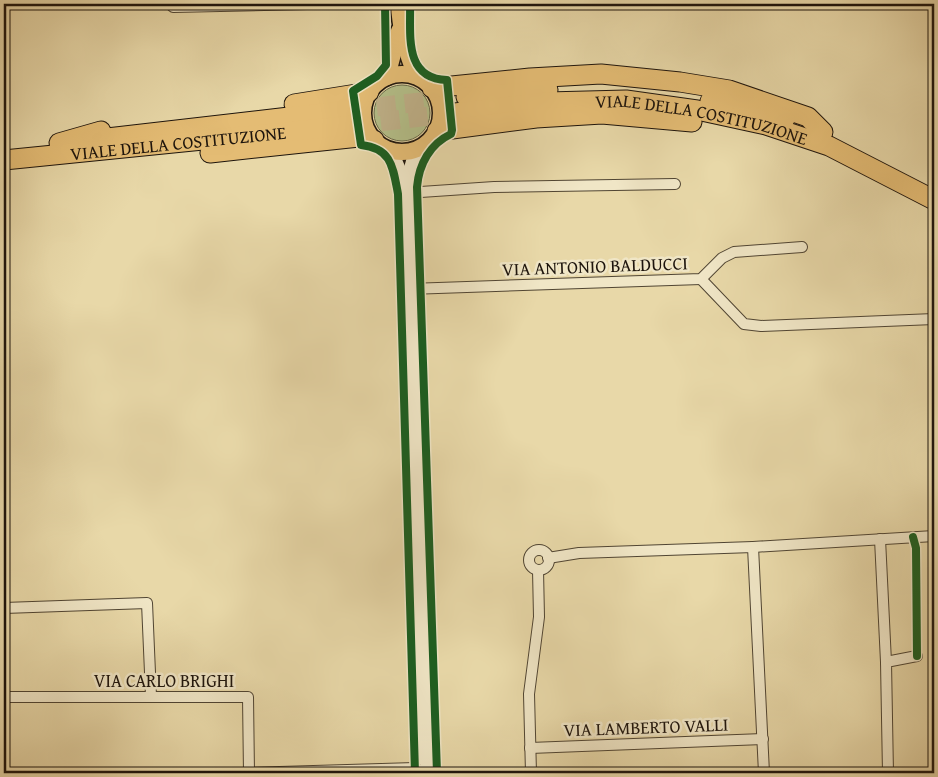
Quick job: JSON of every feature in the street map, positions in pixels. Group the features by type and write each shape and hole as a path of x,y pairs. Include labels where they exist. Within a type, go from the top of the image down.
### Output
{"highway":[{"path":"432,88 530,78 601,74 680,82 729,90 808,117 826,139 808,145 759,130 677,120 602,114 536,118 437,131"},
{"name":"VIALE DELLA COSTITUZIONE","path":"466,97 561,89 639,90 755,108 934,186"},
{"path":"57,150 132,122 309,102 369,92"},
{"name":"VIALE DELLA COSTITUZIONE","path":"455,113 547,102 626,100 697,110 826,139 934,200"},
{"name":"VIALE DELLA COSTITUZIONE","path":"4,160 57,150 351,117"},
{"path":"57,150 121,161 315,143 359,137 382,145"},
{"name":"VIALE DELLA COSTITUZIONE","path":"4,150 57,150"}],"main road":[{"path":"399,4 400,26 406,52 416,76"},
{"path":"387,77 400,26"},
{"path":"382,145 399,152 417,149 425,145 437,131 441,109 438,98 432,88 416,76 401,74 387,77 369,92 364,104 364,117 367,129 382,145 406,190"},
{"path":"417,149 406,190 425,747 424,773"}],"street":[{"path":"173,7 308,4"},
{"path":"406,190 675,184"},
{"name":"VIA ANTONIO BALDUCCI","path":"409,289 701,279 722,258 734,252 802,247"},
{"path":"701,279 744,324 761,326 934,319"},
{"path":"548,558 579,553 753,547 934,536"},
{"path":"880,539 886,662 888,773"},
{"path":"753,547 764,773"},
{"path":"536,550 543,551 548,558 546,567 538,570 532,567 529,562 531,553 536,550"},
{"path":"531,773 529,694 539,617 538,570"},
{"path":"4,608 147,603 151,696"},
{"path":"886,662 917,656"},
{"name":"VIA CARLO BRIGHI","path":"4,697 248,697 249,773"},
{"name":"VIA LAMBERTO VALLI","path":"530,748 763,739"},
{"path":"4,773 249,773 415,768 424,773"}],"green space":[{"path":"402,85 413,87 422,93 428,102 430,113 428,124 422,133 413,139 402,141 391,139 382,133 376,124 374,113 376,102 382,93 391,87"}],"tunnel":[{"path":"349,110 466,97"},
{"path":"353,125 455,113"}],"cycle path":[{"path":"385,4 386,65 377,76 353,91 361,145 379,150 385,155 392,168 398,194 415,773"},
{"path":"410,4 412,52 416,63 423,72 433,78 447,80 452,130 451,134 437,143 427,156 420,170 417,187 437,773"},
{"path":"913,537 916,548 917,656"}]}
